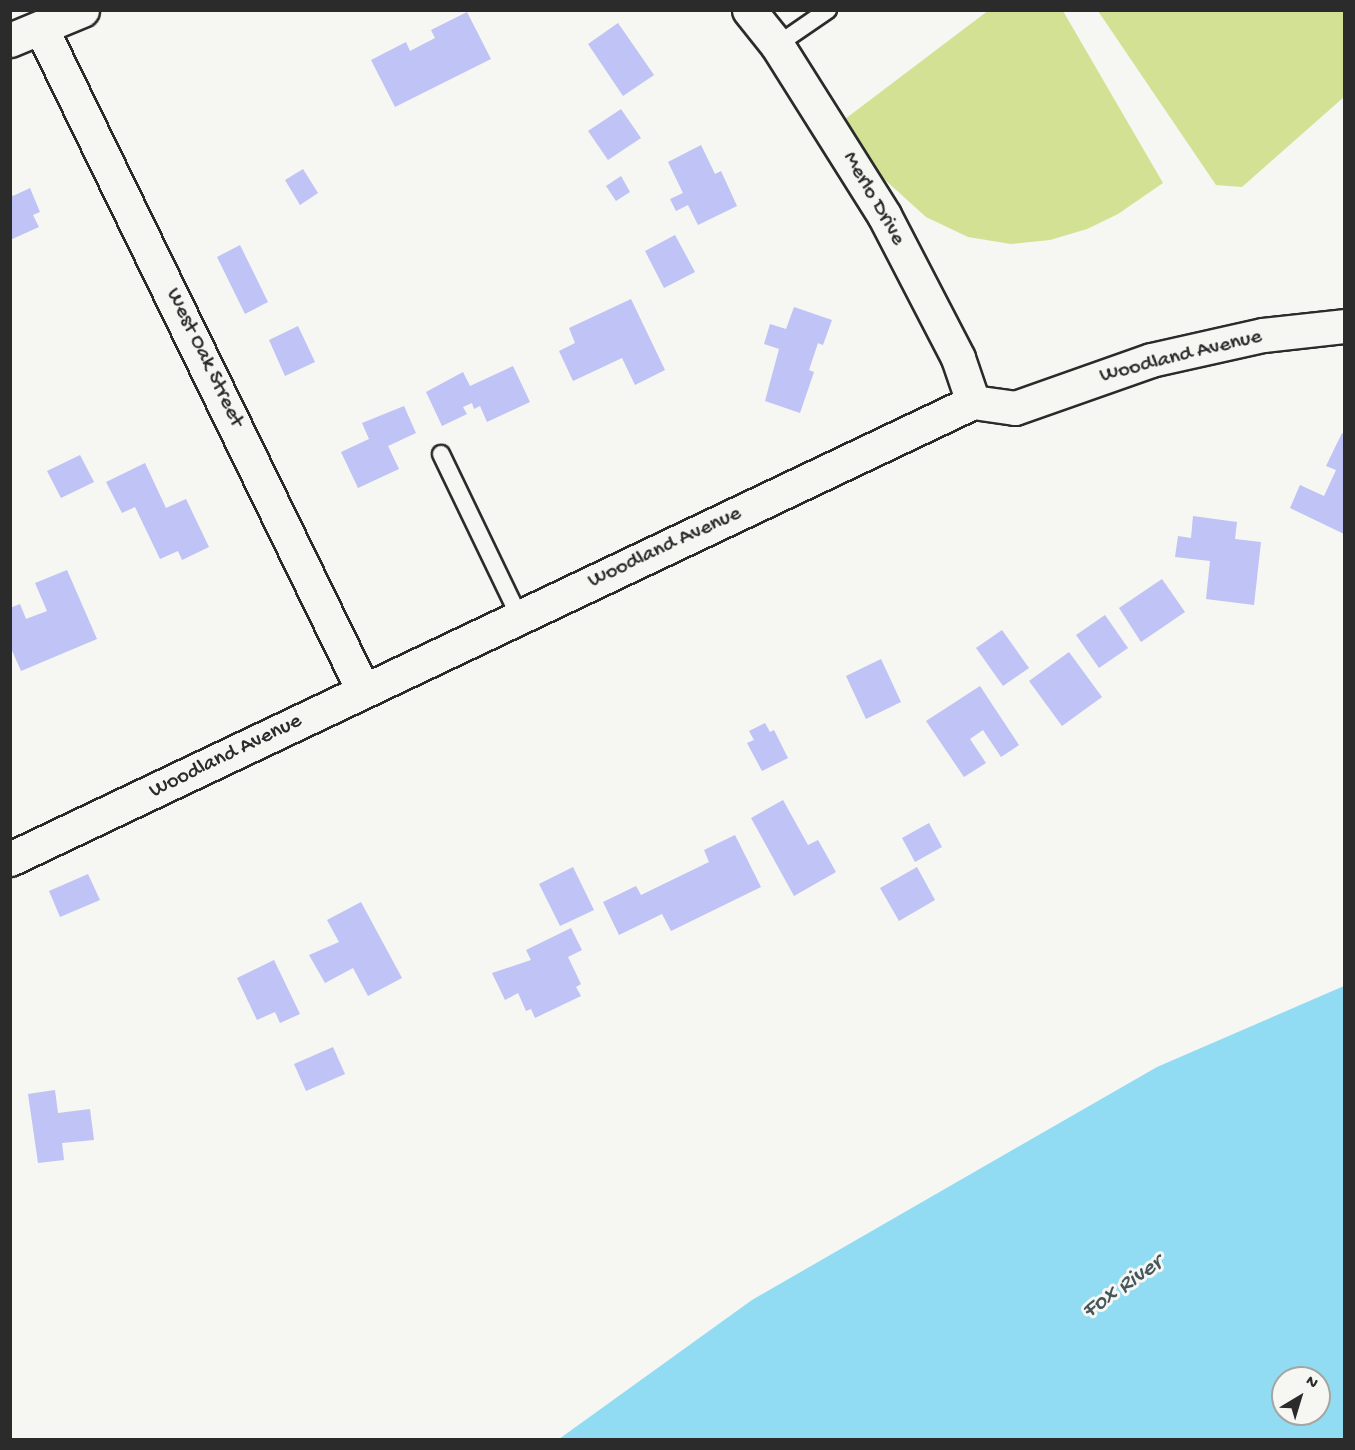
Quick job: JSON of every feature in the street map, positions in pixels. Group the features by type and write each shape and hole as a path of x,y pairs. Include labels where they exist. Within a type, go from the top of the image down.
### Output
{"street":[{"path":"10,40 82,10"},
{"name":"Merlo Drive","path":"749,10 777,45 884,215 958,358 973,402"},
{"name":"West Oak Street","path":"41,28 363,690"},
{"name":"Woodland Avenue","path":"10,859 973,402 1015,408 1151,360 1263,335 1344,326"}],"lane":[{"path":"777,45 828,10"},
{"path":"441,454 519,616"}],"green space":[{"path":"989,10 1063,11 1163,183 1118,214 1087,229 1050,240 1011,244 968,237 926,217 884,179 845,119"},
{"path":"1098,11 1344,11 1344,97 1242,187 1216,185"}],"water":[{"name":"Fox River","path":"1344,986 1344,1439 559,1439 752,1300 1157,1067"}],"building":[{"path":"467,12 491,59 395,107 371,60 406,42 410,51 435,38 431,30"},
{"path":"618,23 654,75 623,96 588,44"},
{"path":"621,109 641,138 608,160 588,131"},
{"path":"701,145 715,174 721,171 737,206 698,225 688,205 676,211 670,199 683,193 668,162"},
{"path":"303,169 318,193 300,205 285,180"},
{"path":"621,176 630,192 616,201 606,186"},
{"path":"30,188 40,212 33,215 39,227 10,240 10,192 13,196"},
{"path":"675,235 695,272 664,288 645,251"},
{"path":"240,245 268,302 245,314 217,257"},
{"path":"631,299 665,370 635,385 622,358 573,381 559,351 575,343 569,328"},
{"path":"794,307 832,320 823,345 818,343 809,370 814,372 800,413 765,401 779,349 764,344 770,324 786,329"},
{"path":"298,326 315,362 285,376 269,340"},
{"path":"513,366 530,402 487,422 480,406 474,409 472,403 463,407 467,414 442,426 426,392 463,372 470,386"},
{"path":"404,406 416,433 388,446 399,469 358,488 341,452 369,439 362,423"},
{"path":"1342,433 1344,434 1344,534 1290,508 1300,485 1324,496 1336,470 1326,466"},
{"path":"80,455 94,482 61,498 47,471"},
{"path":"145,463 166,508 186,499 209,547 182,560 178,551 160,559 135,507 122,513 106,482"},
{"path":"1193,516 1237,522 1235,539 1261,542 1254,605 1206,599 1210,561 1175,557 1178,536 1191,538"},
{"path":"67,570 97,639 21,671 10,646 10,608 20,604 26,619 47,611 35,583"},
{"path":"1162,579 1185,612 1141,642 1119,608"},
{"path":"1105,615 1128,648 1099,668 1076,635"},
{"path":"1002,630 1029,668 1003,686 976,648"},
{"path":"1069,652 1102,697 1062,726 1029,681"},
{"path":"881,659 901,702 866,719 846,676"},
{"path":"980,686 1019,745 1001,757 983,730 970,739 986,763 964,777 926,721"},
{"path":"765,723 770,732 774,730 788,758 762,771 747,743 754,740 749,731"},
{"path":"783,800 808,845 818,840 836,872 794,896 751,818"},
{"path":"929,823 942,847 915,862 902,838"},
{"path":"735,835 761,887 671,931 662,914 619,935 603,902 636,886 641,895 709,862 704,850"},
{"path":"573,867 594,910 560,926 539,884"},
{"path":"917,867 935,900 899,921 880,888"},
{"path":"88,874 100,900 60,917 49,891"},
{"path":"361,902 402,978 368,996 353,968 325,983 309,955 339,942 327,920"},
{"path":"571,928 582,950 568,957 581,984 576,987 581,996 535,1018 531,1009 526,1011 518,993 505,1000 492,973 531,960 526,950"},
{"path":"274,960 300,1014 280,1023 275,1012 257,1020 237,978"},
{"path":"333,1047 345,1074 306,1091 294,1064"},
{"path":"55,1090 58,1113 90,1109 94,1140 62,1143 64,1160 38,1163 28,1094"}]}
